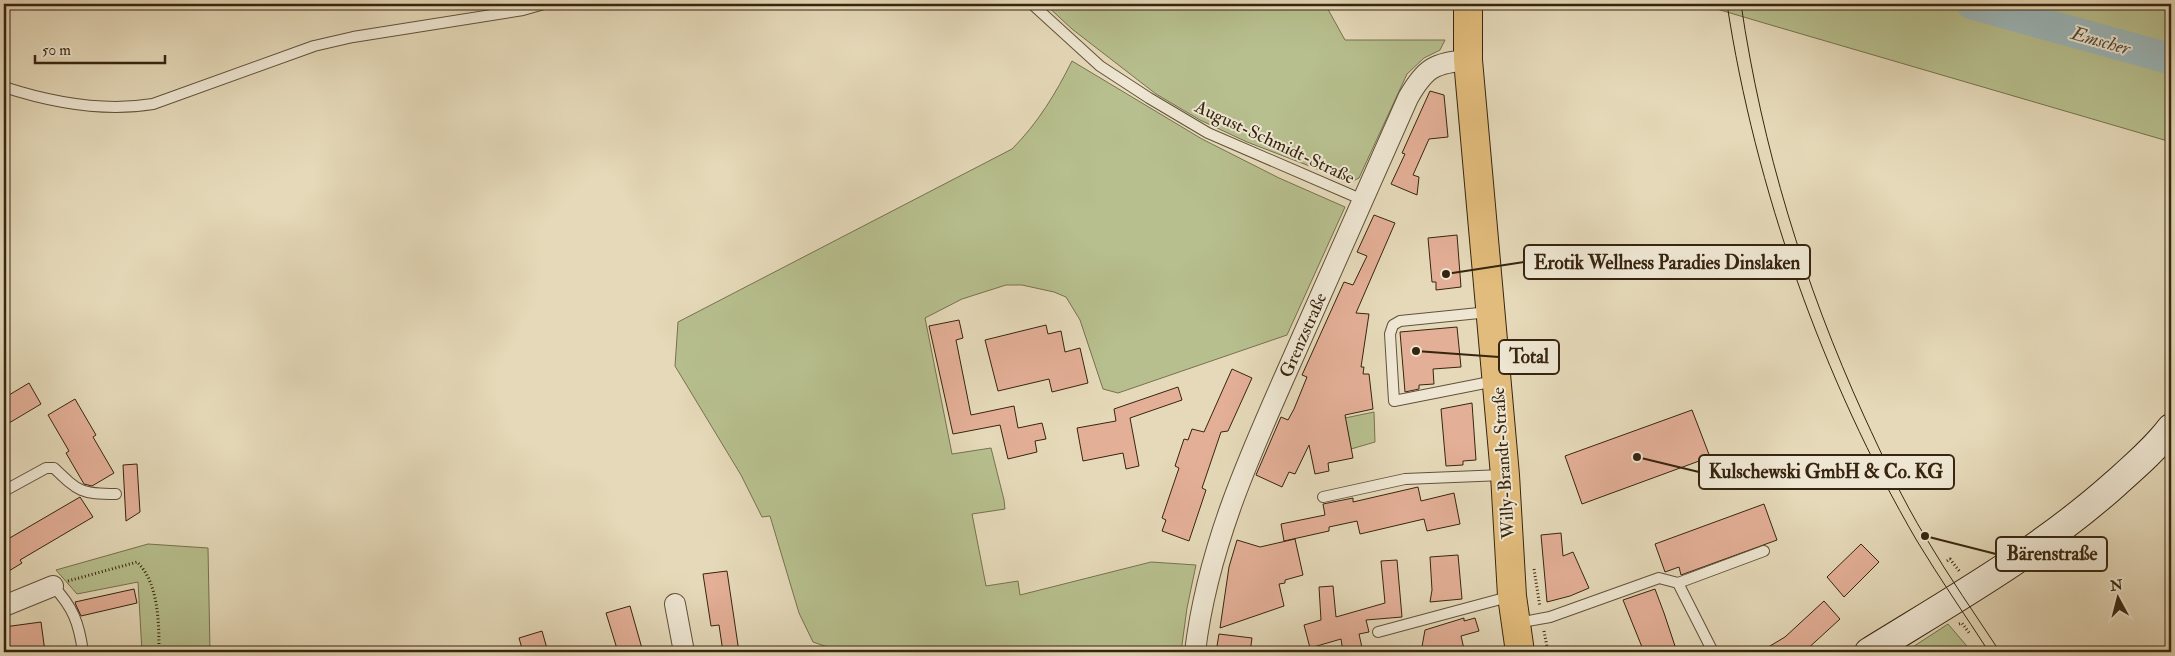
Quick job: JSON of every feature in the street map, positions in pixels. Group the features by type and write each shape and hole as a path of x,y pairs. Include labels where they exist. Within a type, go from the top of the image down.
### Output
{"main road":[{"name":"Willy-Brandt-Straße","path":"1468,4 1468,60 1505,475 1512,596 1523,622 1520,652"},
{"path":"1869,652 2001,571 2054,535 2094,503 2168,438"},
{"path":"1505,475 1523,622 1536,652"}],"street":[{"name":"Grenzstraße","path":"1195,652 1206,585 1218,537 1255,440 1408,98 1421,76 1434,67 1450,62 1468,60"},
{"path":"4,606 53,586"},
{"path":"675,604 684,652"}],"lane":[{"path":"4,87 41,98 129,108 153,104 314,46 353,37 523,10 544,4"},
{"name":"August-Schmidt-Straße","path":"1032,4 1100,66 1208,133 1363,200"},
{"path":"1490,311 1400,321 1393,325 1390,334 1394,401 1497,381"},
{"path":"4,491 46,468 54,468 77,490 93,494 116,494"},
{"path":"1323,497 1405,479 1505,475"},
{"path":"1523,622 1550,617 1659,578 1678,583 1764,551"},
{"path":"1678,583 1713,652"},
{"path":"53,586 68,602 80,629 84,652"},
{"path":"1378,632 1512,596"}],"path":[{"path":"53,586 137,562 150,583 156,610 159,652"}],"green space":[{"path":"1045,4 1325,4 1345,40 1445,40 1440,50 1424,58 1407,74 1359,178 1351,182 1247,142 1200,120 1156,94 1072,29"},
{"path":"1700,4 2171,4 2171,142 1764,23"},
{"path":"1072,61 1202,139 1279,178 1345,207 1287,335 1118,393 1103,389 1080,320 1066,297 1054,292 1022,285 1006,285 962,299 925,318 952,454 991,448 1004,500 1005,509 972,514 986,586 1018,581 1020,595 1151,562 1196,565 1187,608 1181,652 874,652 873,648 842,652 813,642 799,613 770,516 762,517 741,475 675,366 678,322 1012,149 1046,107"},
{"path":"1374,412 1375,442 1351,449 1345,418"},
{"path":"148,544 208,548 210,652 142,652 138,582 77,594 56,570"},
{"path":"1948,624 1972,652 1905,652"}],"building":[{"path":"1430,91 1444,95 1448,137 1429,139 1413,175 1419,177 1417,195 1391,184 1405,154 1402,153"},
{"path":"1374,215 1395,223 1356,313 1369,314 1361,367 1364,367 1363,374 1369,374 1373,409 1345,415 1353,458 1328,463 1329,471 1315,474 1309,445 1295,474 1289,472 1282,487 1256,475 1281,417 1288,420 1294,409 1307,377 1302,375 1344,282 1353,285 1367,256 1357,252"},
{"path":"1457,235 1461,287 1436,290 1436,282 1432,282 1428,238"},
{"path":"959,320 963,338 956,340 971,415 1014,406 1018,428 1042,423 1046,439 1035,441 1037,452 1008,459 1000,425 953,434 929,326"},
{"path":"1046,325 1048,334 1061,331 1065,352 1080,348 1088,383 1052,392 1049,379 998,391 985,340"},
{"path":"1457,327 1461,367 1433,369 1434,384 1419,385 1419,389 1405,392 1400,332"},
{"path":"1232,369 1252,378 1228,431 1221,432 1202,488 1206,490 1189,541 1162,531 1166,520 1162,518 1179,468 1175,466 1184,439 1188,440 1192,429 1204,432"},
{"path":"29,383 41,404 4,426 4,398"},
{"path":"1178,387 1182,400 1130,418 1139,466 1126,469 1123,453 1083,461 1077,428 1116,421 1114,409"},
{"path":"75,399 96,435 93,437 114,473 92,486 84,484 66,453 69,451 48,415"},
{"path":"1472,403 1476,460 1463,461 1463,465 1446,466 1441,409"},
{"path":"1692,410 1710,457 1582,504 1565,456"},
{"path":"137,464 140,512 126,521 123,465"},
{"path":"1418,487 1421,501 1454,493 1460,524 1427,531 1424,519 1360,534 1357,521 1329,527 1329,531 1284,541 1281,524 1325,515 1323,504 1353,498 1353,502"},
{"path":"80,497 93,517 20,560 22,563 4,574 4,546 10,542 8,539"},
{"path":"1764,504 1777,540 1681,575 1679,567 1665,572 1655,544"},
{"path":"1561,533 1563,556 1573,552 1589,588 1570,596 1547,602 1541,535"},
{"path":"1295,539 1303,575 1285,580 1285,583 1279,584 1284,606 1220,628 1229,567 1237,540 1260,547"},
{"path":"1861,544 1879,562 1844,597 1827,577"},
{"path":"1458,555 1462,599 1430,602 1432,590 1430,557"},
{"path":"1397,560 1402,617 1366,620 1369,632 1359,634 1363,652 1343,652 1341,639 1310,648 1304,625 1321,620 1319,587 1333,586 1336,617 1385,603 1381,561"},
{"path":"727,571 739,652 723,652 719,625 711,626 703,574"},
{"path":"134,589 137,603 81,616 75,602"},
{"path":"1655,589 1677,652 1644,652 1623,600"},
{"path":"1824,601 1840,619 1804,652 1760,652 1785,637"},
{"path":"630,606 643,652 618,652 606,613"},
{"path":"1464,618 1464,621 1475,618 1479,631 1461,636 1464,649 1452,652 1421,652 1425,630"},
{"path":"41,622 45,652 4,652 4,627"},
{"path":"542,631 548,652 523,652 519,638"},
{"path":"1219,634 1252,638 1250,652 1216,652"}],"waterway":[{"name":"Emscher","path":"1972,4 2171,59"}],"tram line":[{"path":"1727,4 1739,73 1755,143 1797,281 1823,349 1883,479 1917,541 1989,652"},
{"path":"1741,4 1750,57 1773,162 1804,265 1822,316 1842,366 1893,478 1926,538 2000,652"}],"place":[{"name":"Erotik Wellness Paradies Dinslaken","path":"1446,274"},
{"name":"Total","path":"1416,351"},
{"name":"Kulschewski GmbH & Co. KG","path":"1637,457"},
{"name":"Bärenstraße","path":"1925,536"}]}
